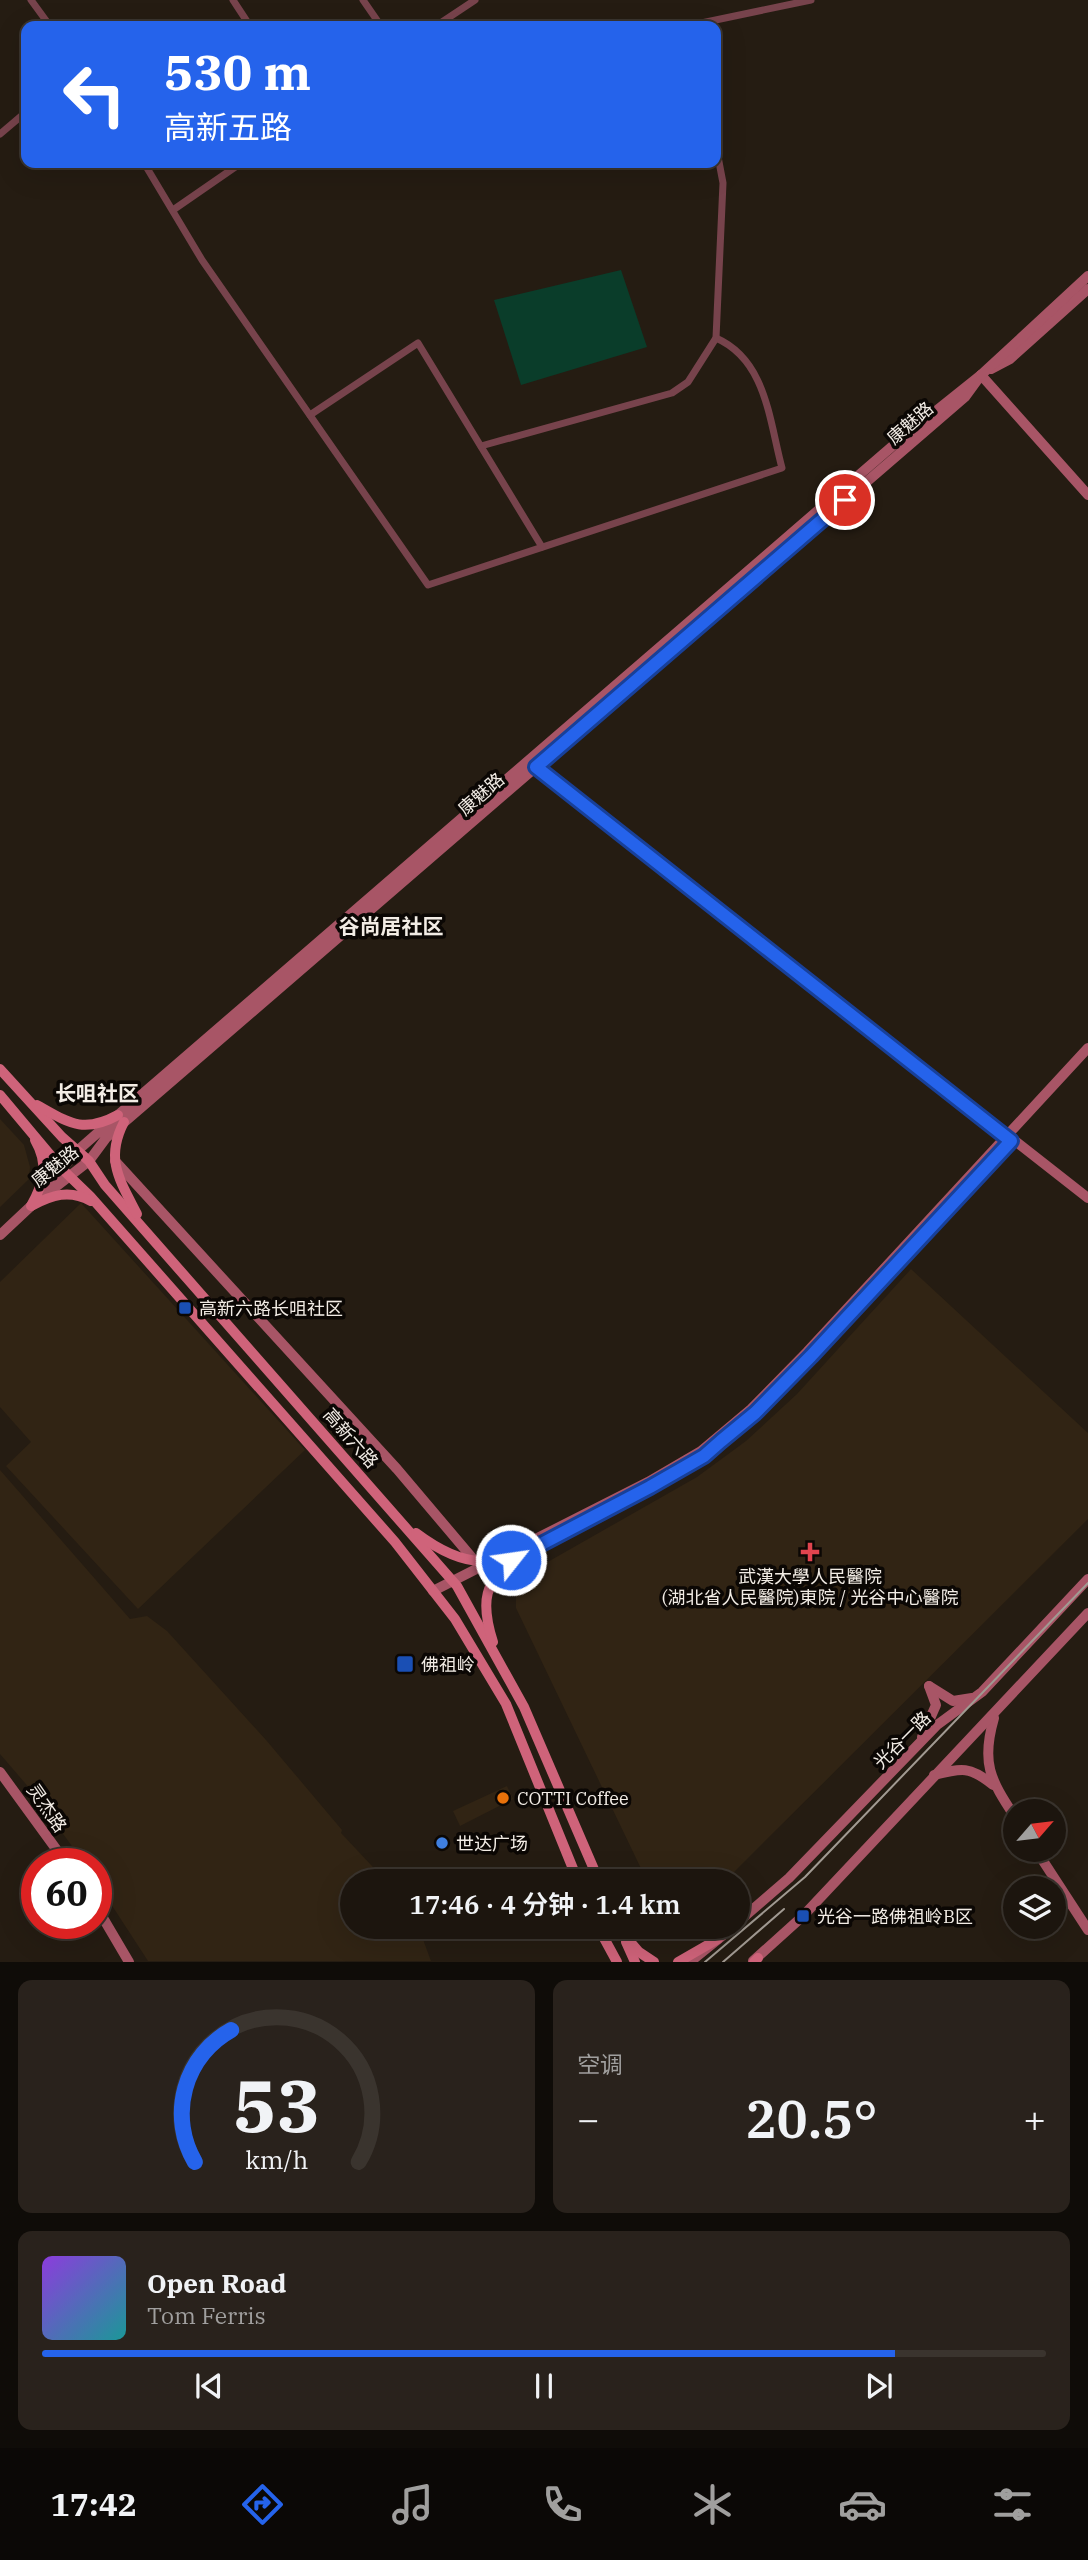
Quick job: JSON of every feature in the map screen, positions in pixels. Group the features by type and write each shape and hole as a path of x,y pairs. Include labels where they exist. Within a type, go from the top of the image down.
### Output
{"main road":[{"name":"康魅路","path":"0,1235 66,1172 77,1151 121,1119 533,764 896,443 981,375 1088,276"},
{"name":"康魅路","path":"981,375 1010,359 1088,289"},
{"path":"981,375 1088,495"},
{"path":"533,764 1008,1139 1088,1198"},
{"path":"455,1584 650,1487 704,1456 745,1422 811,1356 1088,1048"},
{"path":"400,1520 435,1547 474,1560 491,1562 648,1482 701,1451 751,1409 807,1352 1088,1057"},
{"name":"高新六路","path":"0,1069 89,1161 104,1185 455,1584 524,1707 594,1869"},
{"name":"高新六路","path":"0,1095 395,1542 436,1594 486,1667 506,1704 573,1869"},
{"path":"28,1100 73,1124 86,1127 121,1119"},
{"path":"18,1114 37,1143 43,1161 42,1188 31,1206"},
{"name":"康魅路","path":"66,1172 89,1161 121,1119"},
{"path":"121,1119 114,1142 115,1161 123,1186 145,1229"},
{"path":"115,1161 397,1469 474,1560"},
{"path":"31,1206 55,1195 66,1194 82,1196 98,1204"},
{"path":"500,1664 489,1628 487,1590 494,1575 517,1555"},
{"path":"436,1594 503,1556"},
{"name":"光谷一路","path":"750,1912 799,1868 919,1743 982,1692 1088,1579"},
{"path":"755,1960 803,1916 934,1775 995,1715 1088,1613"},
{"path":"919,1743 936,1705 929,1686 953,1701 969,1700 982,1692"},
{"path":"995,1715 987,1743 987,1765 1003,1799"},
{"path":"934,1775 957,1769 976,1770 996,1788"},
{"name":"灵杰路","path":"0,1772 55,1848"},
{"path":"1044,1862 1088,1930"},
{"path":"112,1932 130,1962"},
{"path":"601,1939 609,1962"},
{"path":"604,1939 617,1962"},
{"path":"624,1939 635,1962"},
{"path":"628,1939 639,1952 654,1962"},
{"path":"678,1962 718,1940"},
{"name":"光谷一路","path":"690,1962 718,1940"}],"street":[{"path":"31,0 46,21"},
{"path":"233,0 247,21"},
{"path":"363,0 378,21"},
{"path":"444,21 475,0"},
{"path":"713,21 811,0"},
{"path":"0,134 21,116"},
{"path":"147,168 202,260 428,585 782,468 757,373 734,346 716,338"},
{"path":"173,210 234,168"},
{"path":"481,446 672,393 688,382 716,338 723,183 720,168"},
{"path":"310,415 418,342 542,547"}],"shaded area":[{"path":"0,1119 24,1145 30,1167 29,1179 0,1207"},
{"path":"81,1203 305,1450 138,1609 6,1466 31,1442 0,1407 0,1282"},
{"name":"武漢大學人民醫院 (湖北省人民醫院)東院 / 光谷中心醫院","path":"911,1269 1088,1433 1088,1519 737,1869 641,1869 516,1608 516,1580 697,1477 746,1441 797,1394"},
{"path":"0,1470 130,1619 147,1616 167,1631 266,1740 342,1830 341,1833 375,1869 340,1869 340,1939 423,1939 431,1961 148,1961 112,1906 112,1848 73,1848 31,1790 0,1754"},
{"path":"507,1786 513,1799 460,1826 453,1811"}],"green space":[{"path":"621,270 647,347 521,385 494,300"}],"tram line":[{"path":"705,1962 805,1877 1088,1583"},
{"path":"723,1962 784,1909"}],"place":[{"name":"高新六路长咀社区","path":"185,1308"},
{"name":"武漢大學人民醫院 (湖北省人民醫院)東院 / 光谷中心醫院","path":"810,1552"},
{"name":"佛祖岭","path":"405,1664"},
{"name":"COTTI Coffee","path":"503,1798"},
{"name":"世达广场","path":"442,1843"},
{"name":"光谷一路佛祖岭B区","path":"803,1916"}],"district":[{"name":"谷尚居社区","path":"391,926"},
{"name":"长咀社区","path":"97,1093"}],"route":[{"path":"511,1560 704,1456 755,1413 811,1356 1011,1141 536,767 845,500"}]}
